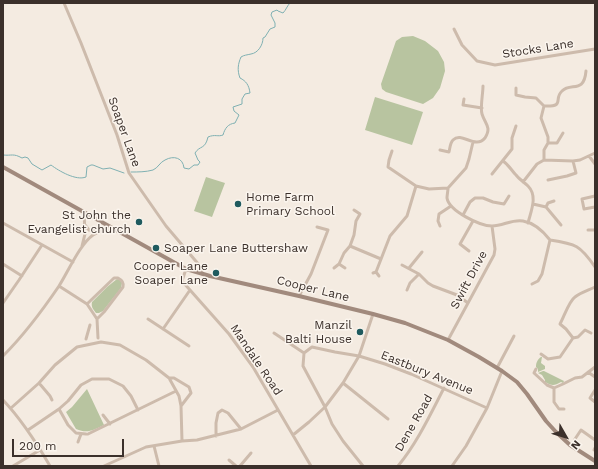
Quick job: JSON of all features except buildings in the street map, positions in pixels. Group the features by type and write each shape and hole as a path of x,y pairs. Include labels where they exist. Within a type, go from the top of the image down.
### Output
{"main road":[{"name":"Cooper Lane","path":"3,167 186,269 373,314 405,323 448,340 479,357 517,382 556,432 570,445 595,461"}],"street":[{"name":"Soaper Lane","path":"64,3 117,135 129,173 166,226 200,266 202,274"},
{"name":"Stocks Lane","path":"454,29 462,44 477,61 495,65 595,49"},
{"path":"516,88 514,95 536,98 544,106 553,106 558,102 562,90 582,84 585,79 586,72"},
{"path":"440,150 449,152 453,140 457,138 478,142 486,136 488,127 482,114 483,86"},
{"path":"464,99 463,105 482,108"},
{"path":"544,106 541,118 548,137 548,143 544,150 544,160"},
{"path":"492,174 512,149 512,138 516,126"},
{"path":"548,143 557,143 563,133"},
{"path":"472,142 470,159 466,168 448,188 447,198 451,206 473,221 483,225 501,226 515,221 528,223 542,230 550,240 573,244 586,255 595,267"},
{"path":"388,167 392,151"},
{"path":"523,182 532,169 544,160 573,161 580,160 595,153"},
{"path":"589,156 595,164"},
{"path":"503,161 509,166 516,176 532,190 533,204 528,223"},
{"path":"548,180 567,176 576,172 573,161"},
{"path":"388,167 416,186 430,189 448,188"},
{"path":"384,169 388,167"},
{"path":"379,276 374,272 390,236 407,216 416,186"},
{"path":"463,215 470,202 475,198 482,198 504,204 509,196"},
{"path":"595,196 582,199 584,209 595,208"},
{"path":"546,207 548,203 554,201"},
{"path":"533,204 546,207 561,225"},
{"path":"440,226 438,222 439,214 451,206"},
{"path":"334,268 339,264 344,253 350,246 354,235 356,221 360,214 354,210"},
{"path":"82,248 85,234 84,212"},
{"path":"469,251 459,245 473,221"},
{"path":"3,223 73,262"},
{"path":"85,225 89,230 94,231 114,229"},
{"name":"Swift Drive","path":"448,340 494,255 495,249 492,226"},
{"path":"299,296 311,274 328,228 318,227"},
{"path":"588,230 595,230"},
{"path":"3,356 33,322 59,286 82,248 93,235 102,231"},
{"path":"532,284 538,281 542,274 550,240"},
{"path":"3,303 42,245"},
{"path":"350,246 381,259"},
{"path":"410,268 422,252"},
{"path":"3,264 22,276"},
{"path":"339,264 345,268"},
{"path":"402,265 419,274 433,286 457,295 468,302"},
{"name":"Mandale Road","path":"186,269 182,281 229,334 253,367 312,466"},
{"path":"408,290 410,283 419,274"},
{"path":"87,304 114,278 121,280 123,287 97,319"},
{"path":"59,286 87,304 97,319 98,336 88,332"},
{"path":"573,338 560,324 570,302 576,296 595,287"},
{"path":"163,329 190,290"},
{"path":"293,435 310,422 325,407 344,383 359,356 373,314"},
{"path":"148,319 189,346"},
{"path":"86,339 90,325"},
{"path":"541,354 548,359 560,357 573,338 578,338 585,328 591,333"},
{"path":"274,333 304,353 303,366 325,407 332,424 363,466"},
{"path":"497,368 514,336"},
{"path":"11,408 39,383 55,365 77,347 102,342 120,345 146,360 169,378 179,396 181,406 182,441"},
{"name":"Eastbury Avenue","path":"304,353 312,347 359,356 411,374 487,408"},
{"path":"534,373 547,385 554,388 575,378 582,377 595,367"},
{"path":"530,375 534,373 536,368"},
{"path":"452,466 466,446 487,408 502,371"},
{"path":"588,372 595,377"},
{"path":"169,378 174,378 190,387 191,393 181,406"},
{"path":"28,430 59,409 68,401 81,385 92,379 109,379 123,386 131,396 138,410"},
{"path":"39,383 52,400"},
{"path":"344,383 388,419"},
{"name":"Dene Road","path":"398,466 414,444 444,388"},
{"path":"554,388 554,402 559,409 564,409"},
{"path":"595,390 590,398 595,402"},
{"path":"59,409 68,425 76,433 87,434 176,391"},
{"path":"3,400 28,430 50,466"},
{"path":"216,436 216,422 218,413 222,410 228,413 241,428"},
{"path":"104,466 146,447 198,440 241,428 278,410"},
{"path":"103,415 110,424"},
{"path":"575,439 581,430 595,440"},
{"path":"78,442 81,434"},
{"path":"154,446 159,466"},
{"path":"13,466 40,450"},
{"path":"240,466 251,453"},
{"path":"229,460 236,466"},
{"path":"114,461 117,466"}],"green space":[{"path":"413,36 425,41 438,51 444,62 445,71 440,88 433,98 423,104 386,92 382,89 381,84 396,41 402,37"},
{"path":"375,97 423,112 412,145 365,130"},
{"path":"206,177 225,183 212,217 194,211"},
{"path":"117,279 122,283 121,288 103,311 96,313 92,307 92,302"},
{"path":"541,357 541,363 545,366 545,369 538,372 536,364"},
{"path":"543,371 564,381 563,383 561,382 553,385 545,382 542,375 538,373"},
{"path":"87,389 104,425 90,431 84,431 76,429 66,412"}],"waterway":[{"path":"131,172 145,172 153,170 168,158 178,158 182,162 184,168 189,169 194,165 198,165 200,162 195,153 204,146 208,137 223,135 227,127 230,124 235,123 239,115 234,111 233,107 242,104 242,99 245,94 250,93 247,84 240,78 238,72 241,57 254,53 258,50 261,46 263,38 270,29 275,27 275,23 271,15 272,12 277,10 283,13 290,3"},
{"path":"3,155 14,155 22,158 28,158 32,164 42,170 51,165 77,178 86,177 87,167 91,165 103,169 110,168 124,173"}],"place":[{"name":"Home Farm Primary School","path":"238,204"},
{"name":"St John the Evangelist church","path":"139,222"},
{"name":"Soaper Lane Buttershaw","path":"156,248"},
{"name":"Cooper Lane Soaper Lane","path":"216,273"},
{"name":"Manzil Balti House","path":"360,332"}]}
